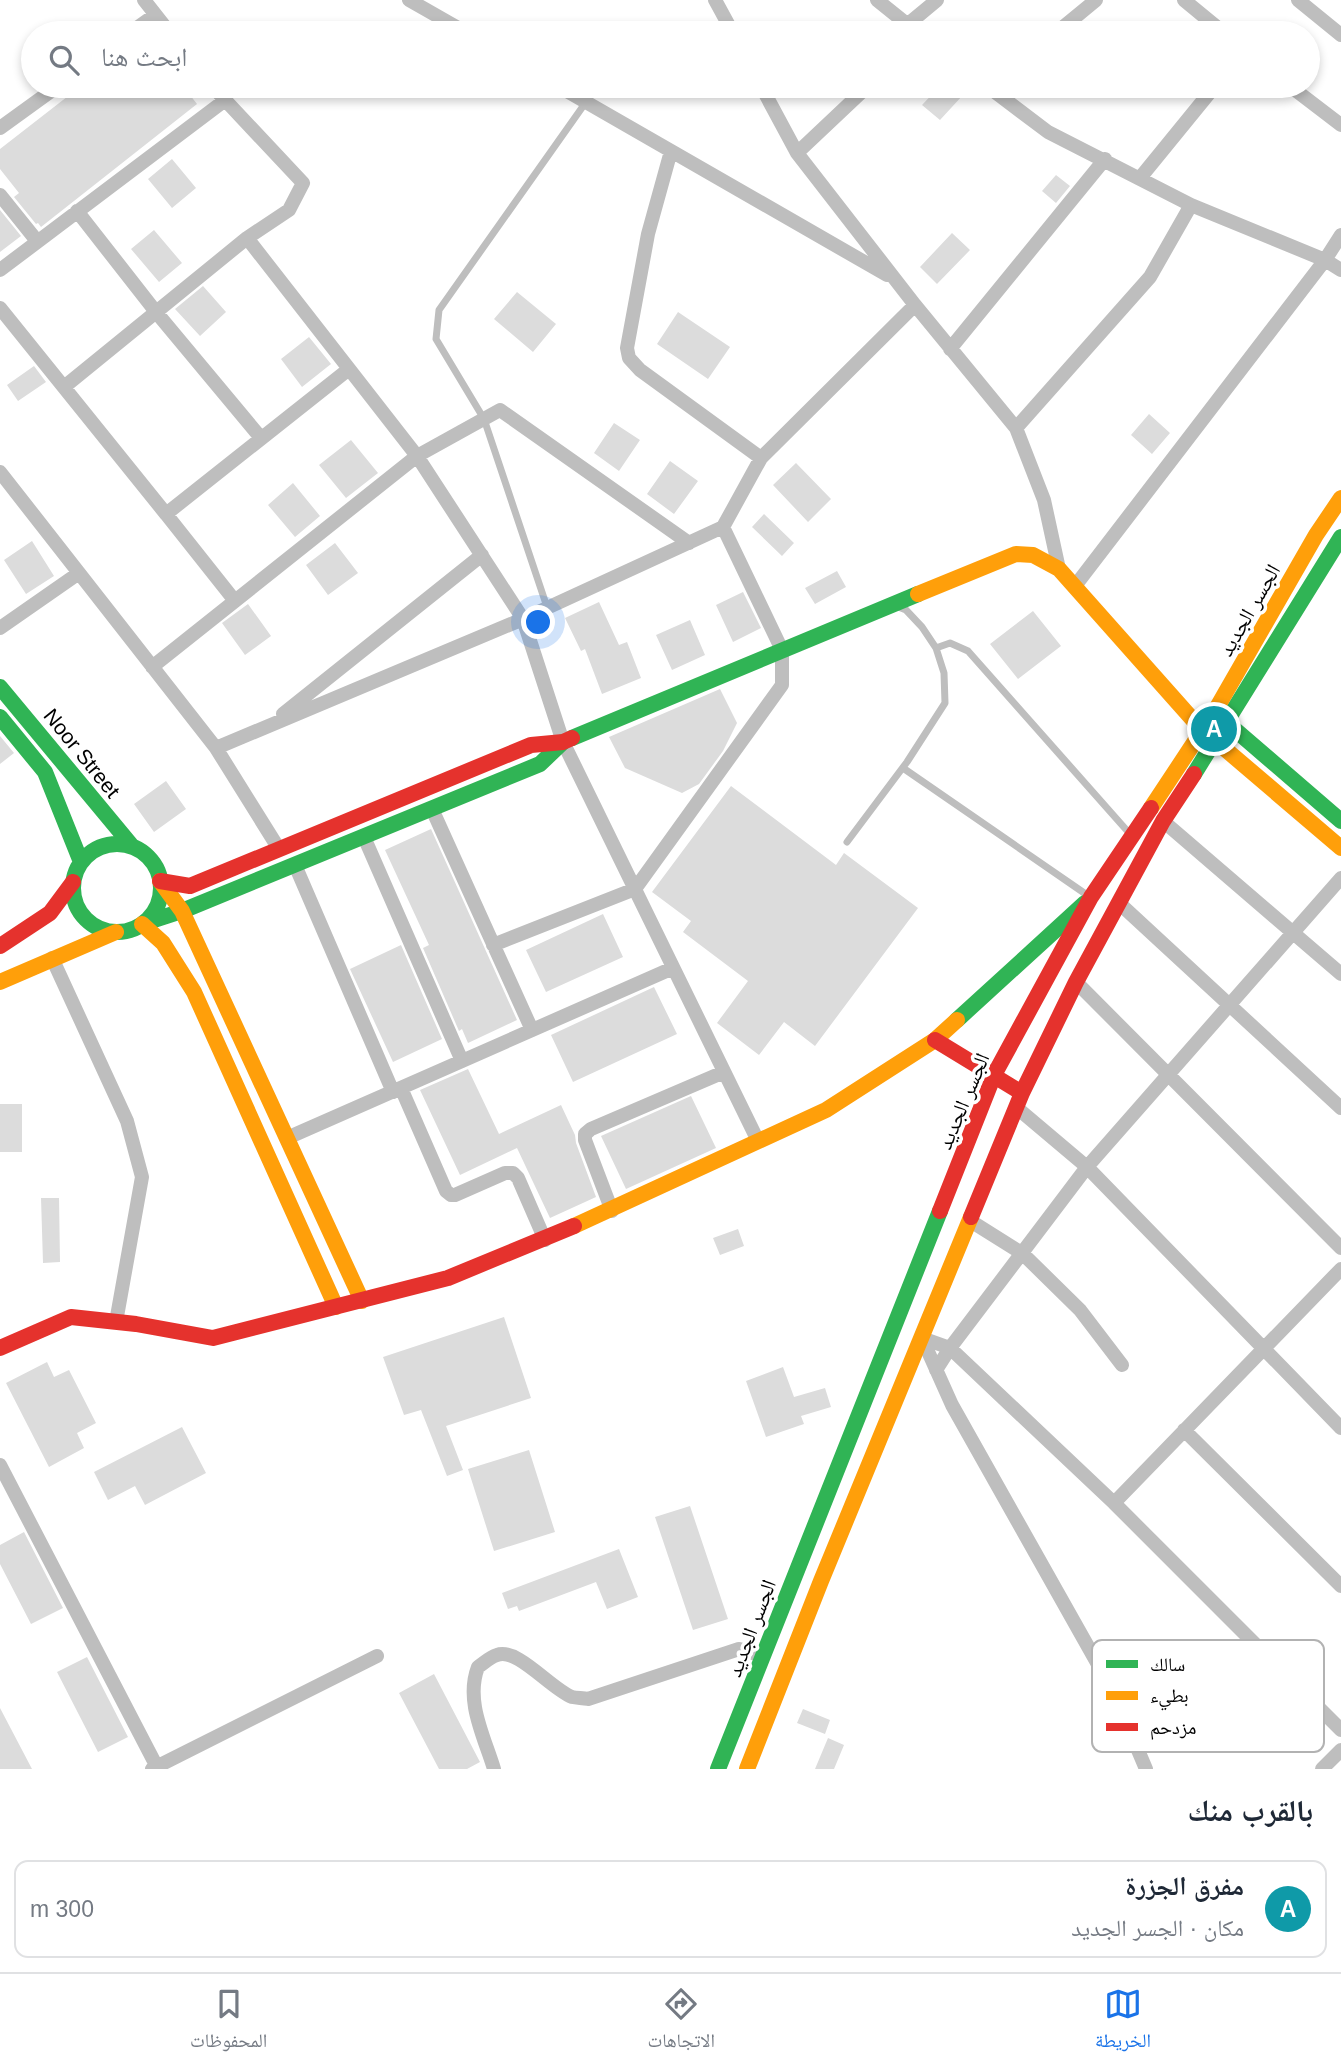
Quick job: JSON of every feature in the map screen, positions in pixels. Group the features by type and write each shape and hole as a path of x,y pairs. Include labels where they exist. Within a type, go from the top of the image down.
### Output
{"main road":[{"name":"الجسر الجديد","path":"1221,717 1316,535 1341,499"},
{"name":"الجسر الجديد","path":"718,1769 994,1075 1091,897 1132,836 1209,735 1340,541"},
{"path":"160,881 190,886 531,746 563,742 1016,554 1033,555 1059,569 1209,735 1341,848"},
{"name":"Noor Street","path":"0,687 132,846"},
{"name":"Noor Street","path":"0,717 45,772 81,862"},
{"path":"1221,717 1341,821"},
{"name":"الجسر الجديد","path":"747,1769 821,1581 1019,1100 1076,982 1209,735"},
{"path":"0,982 116,932 182,911 540,764 563,742"},
{"path":"0,946 50,913 73,882 81,862 91,852 103,846 118,844 132,846 150,860 160,881 182,911 362,1301"},
{"path":"142,924 157,905 160,881"},
{"path":"73,882 79,910 89,922 116,932"},
{"path":"0,1348 71,1317 213,1338 448,1278 545,1240 826,1110 936,1040 1091,897"},
{"path":"142,924 163,943 194,992 336,1307"},
{"path":"936,1040 994,1075 1019,1100"}],"street":[{"path":"145,0 160,21"},
{"path":"409,0 446,21"},
{"path":"877,0 903,21"},
{"path":"920,21 937,0"},
{"path":"1071,21 1096,0"},
{"path":"1184,0 1209,21"},
{"path":"1297,0 1341,35"},
{"path":"717,1 727,21"},
{"path":"147,21 155,15"},
{"path":"0,128 41,98"},
{"path":"64,387 247,239 289,210 303,183 222,98"},
{"path":"579,98 895,280"},
{"path":"767,98 797,153 895,280 1016,428 1044,500 1059,569"},
{"path":"797,153 855,98"},
{"path":"1005,98 1048,132 1191,205 1325,260 1341,270"},
{"path":"1140,177 1205,98"},
{"path":"1306,98 1341,125"},
{"path":"0,270 224,101"},
{"path":"671,151 648,234 627,348 629,358 640,370 761,458"},
{"path":"950,349 1105,159"},
{"path":"0,195 37,241"},
{"path":"1016,428 1150,277 1191,205"},
{"path":"77,211 261,439"},
{"path":"1074,586 1325,260 1341,235"},
{"path":"247,239 417,456 523,619 563,742 758,1141"},
{"path":"216,748 523,619 723,527 761,458 915,305"},
{"path":"0,309 235,601"},
{"path":"166,514 349,369"},
{"path":"152,667 417,456 500,410 689,543"},
{"path":"0,472 216,748 279,849"},
{"path":"493,945 635,889 782,685 782,650 723,527"},
{"path":"269,725 482,555"},
{"path":"0,628 79,573"},
{"path":"432,809 532,1030"},
{"path":"1163,821 1341,974"},
{"path":"364,836 462,1061"},
{"path":"295,865 446,1191 454,1195 505,1173 513,1173 518,1178 545,1240"},
{"path":"936,1370 1087,1167 1341,878"},
{"path":"1119,904 1341,1108"},
{"path":"52,958 127,1121 142,1177 116,1322"},
{"path":"287,1139 673,968"},
{"path":"1076,982 1341,1248"},
{"path":"612,1211 584,1140 585,1134 591,1129 724,1072"},
{"path":"1019,1100 1341,1428"},
{"path":"969,1220 1023,1254 1080,1310 1122,1365"},
{"path":"1114,1503 1341,1269"},
{"path":"922,1338 950,1348 1114,1503 1251,1640"},
{"path":"922,1338 952,1405 1092,1653"},
{"path":"1184,1430 1341,1587"},
{"path":"0,1465 155,1768 377,1656"},
{"path":"494,1769 472,1695 478,1667 498,1654 517,1658 574,1698 588,1699 739,1649 763,1656"},
{"path":"1324,1713 1341,1730"},
{"path":"1322,1769 1341,1750"},
{"path":"1139,1752 1146,1769"}],"lane":[{"path":"547,608 484,419 436,340 439,310 586,102"},
{"path":"847,842 903,768 946,704 944,673 936,648 906,610 892,604"},
{"path":"936,648 950,643 968,651 1132,836"},
{"path":"903,768 1091,897"}],"building":[{"path":"66,98 192,98 197,104 41,227 14,197 19,193 0,169 0,149"},
{"path":"929,98 960,98 940,120 922,105"},
{"path":"172,159 196,188 172,208 148,179"},
{"path":"1056,175 1070,186 1056,203 1042,191"},
{"path":"0,210 21,236 0,252"},
{"path":"154,230 182,263 159,282 131,249"},
{"path":"952,233 970,250 937,284 920,267"},
{"path":"203,286 226,312 200,336 175,309"},
{"path":"517,292 556,324 533,352 494,319"},
{"path":"678,312 730,347 708,379 657,344"},
{"path":"309,337 331,364 302,387 281,359"},
{"path":"34,366 46,382 18,401 7,385"},
{"path":"1149,414 1170,433 1152,454 1131,435"},
{"path":"614,423 640,440 619,471 594,453"},
{"path":"351,440 378,473 346,498 319,465"},
{"path":"670,461 698,481 674,514 647,494"},
{"path":"796,463 831,499 808,522 773,485"},
{"path":"293,483 320,516 295,537 268,505"},
{"path":"764,514 794,543 782,556 752,527"},
{"path":"32,541 54,576 26,594 4,560"},
{"path":"335,543 358,573 328,595 306,565"},
{"path":"837,571 846,587 815,604 805,588"},
{"path":"743,592 761,628 733,642 716,605"},
{"path":"599,602 619,645 627,642 641,678 602,694 585,649 581,651 565,618"},
{"path":"248,604 271,636 245,655 222,623"},
{"path":"1033,611 1061,646 1018,679 990,644"},
{"path":"690,620 705,655 672,670 656,635"},
{"path":"720,689 737,723 723,751 699,784 682,793 625,768 609,737"},
{"path":"0,736 14,753 0,764"},
{"path":"166,781 186,809 154,832 134,804"},
{"path":"731,786 836,865 844,853 918,908 815,1046 784,1022 759,1055 717,1023 748,981 683,932 691,921 652,892"},
{"path":"431,829 517,1020 468,1043 462,1029 459,1031 423,948 429,945 385,850"},
{"path":"603,914 623,957 546,992 526,950"},
{"path":"401,945 442,1039 393,1062 350,969"},
{"path":"654,987 677,1034 573,1082 551,1035"},
{"path":"468,1069 499,1134 561,1105 575,1135 596,1197 550,1218 517,1148 460,1175 420,1090"},
{"path":"691,1096 716,1148 626,1189 601,1136"},
{"path":"0,1104 22,1104 22,1152 0,1152"},
{"path":"41,1198 59,1198 60,1262 43,1263"},
{"path":"738,1229 744,1246 720,1255 713,1238"},
{"path":"504,1317 531,1398 446,1426 463,1470 447,1476 421,1410 404,1415 383,1357"},
{"path":"47,1362 54,1377 69,1370 96,1423 77,1433 84,1448 49,1467 6,1383"},
{"path":"783,1367 794,1397 825,1388 831,1407 801,1416 804,1424 766,1437 746,1381"},
{"path":"182,1427 206,1473 145,1505 135,1486 108,1500 94,1472"},
{"path":"529,1450 555,1532 494,1551 468,1469"},
{"path":"690,1506 728,1619 693,1630 655,1517"},
{"path":"24,1532 63,1608 31,1624 0,1564 0,1545"},
{"path":"619,1549 638,1597 607,1609 596,1582 519,1611 517,1606 508,1609 502,1593"},
{"path":"87,1657 128,1737 98,1752 57,1672"},
{"path":"434,1674 480,1762 467,1769 439,1769 399,1693"},
{"path":"0,1708 32,1769 0,1769"},
{"path":"803,1709 830,1720 825,1734 797,1723"},
{"path":"828,1738 844,1745 834,1769 815,1769"}],"traffic: fast":[{"path":"1194,774 1341,537"},
{"path":"572,738 918,594"},
{"path":"0,687 132,846"},
{"path":"1218,715 1341,821"},
{"path":"0,717 45,772 81,862"},
{"path":"142,924 182,911 540,764 563,742"},
{"path":"117,844 134,848 148,857 157,871 161,888 157,905 148,919 134,928 117,932 100,928 86,919 77,905 73,888 77,871 86,857 100,848 117,844"},
{"path":"957,1020 1085,903"},
{"path":"718,1769 940,1211"}],"traffic: slow":[{"path":"1151,808 1215,711 1316,535 1341,498"},
{"path":"918,594 1016,554 1033,555 1059,569 1202,730"},
{"path":"1204,731 1341,848"},
{"path":"160,881 182,911 362,1301"},
{"path":"142,924 163,943 194,992 336,1307"},
{"path":"0,982 116,932"},
{"path":"574,1226 826,1110 935,1040 957,1020"},
{"path":"747,1769 821,1581 971,1217"}],"traffic: jam":[{"path":"160,881 190,886 531,745 563,742 572,738"},
{"path":"971,1217 1022,1093 1076,982 1163,821 1194,774"},
{"path":"940,1211 994,1075 1091,897 1151,808"},
{"path":"0,946 50,913 73,882"},
{"path":"935,1040 1022,1093"},
{"path":"0,1348 71,1317 136,1324 213,1338 448,1278 574,1226"}],"place":[{"name":"مفرق الجزرة","path":"1214,729"}]}
